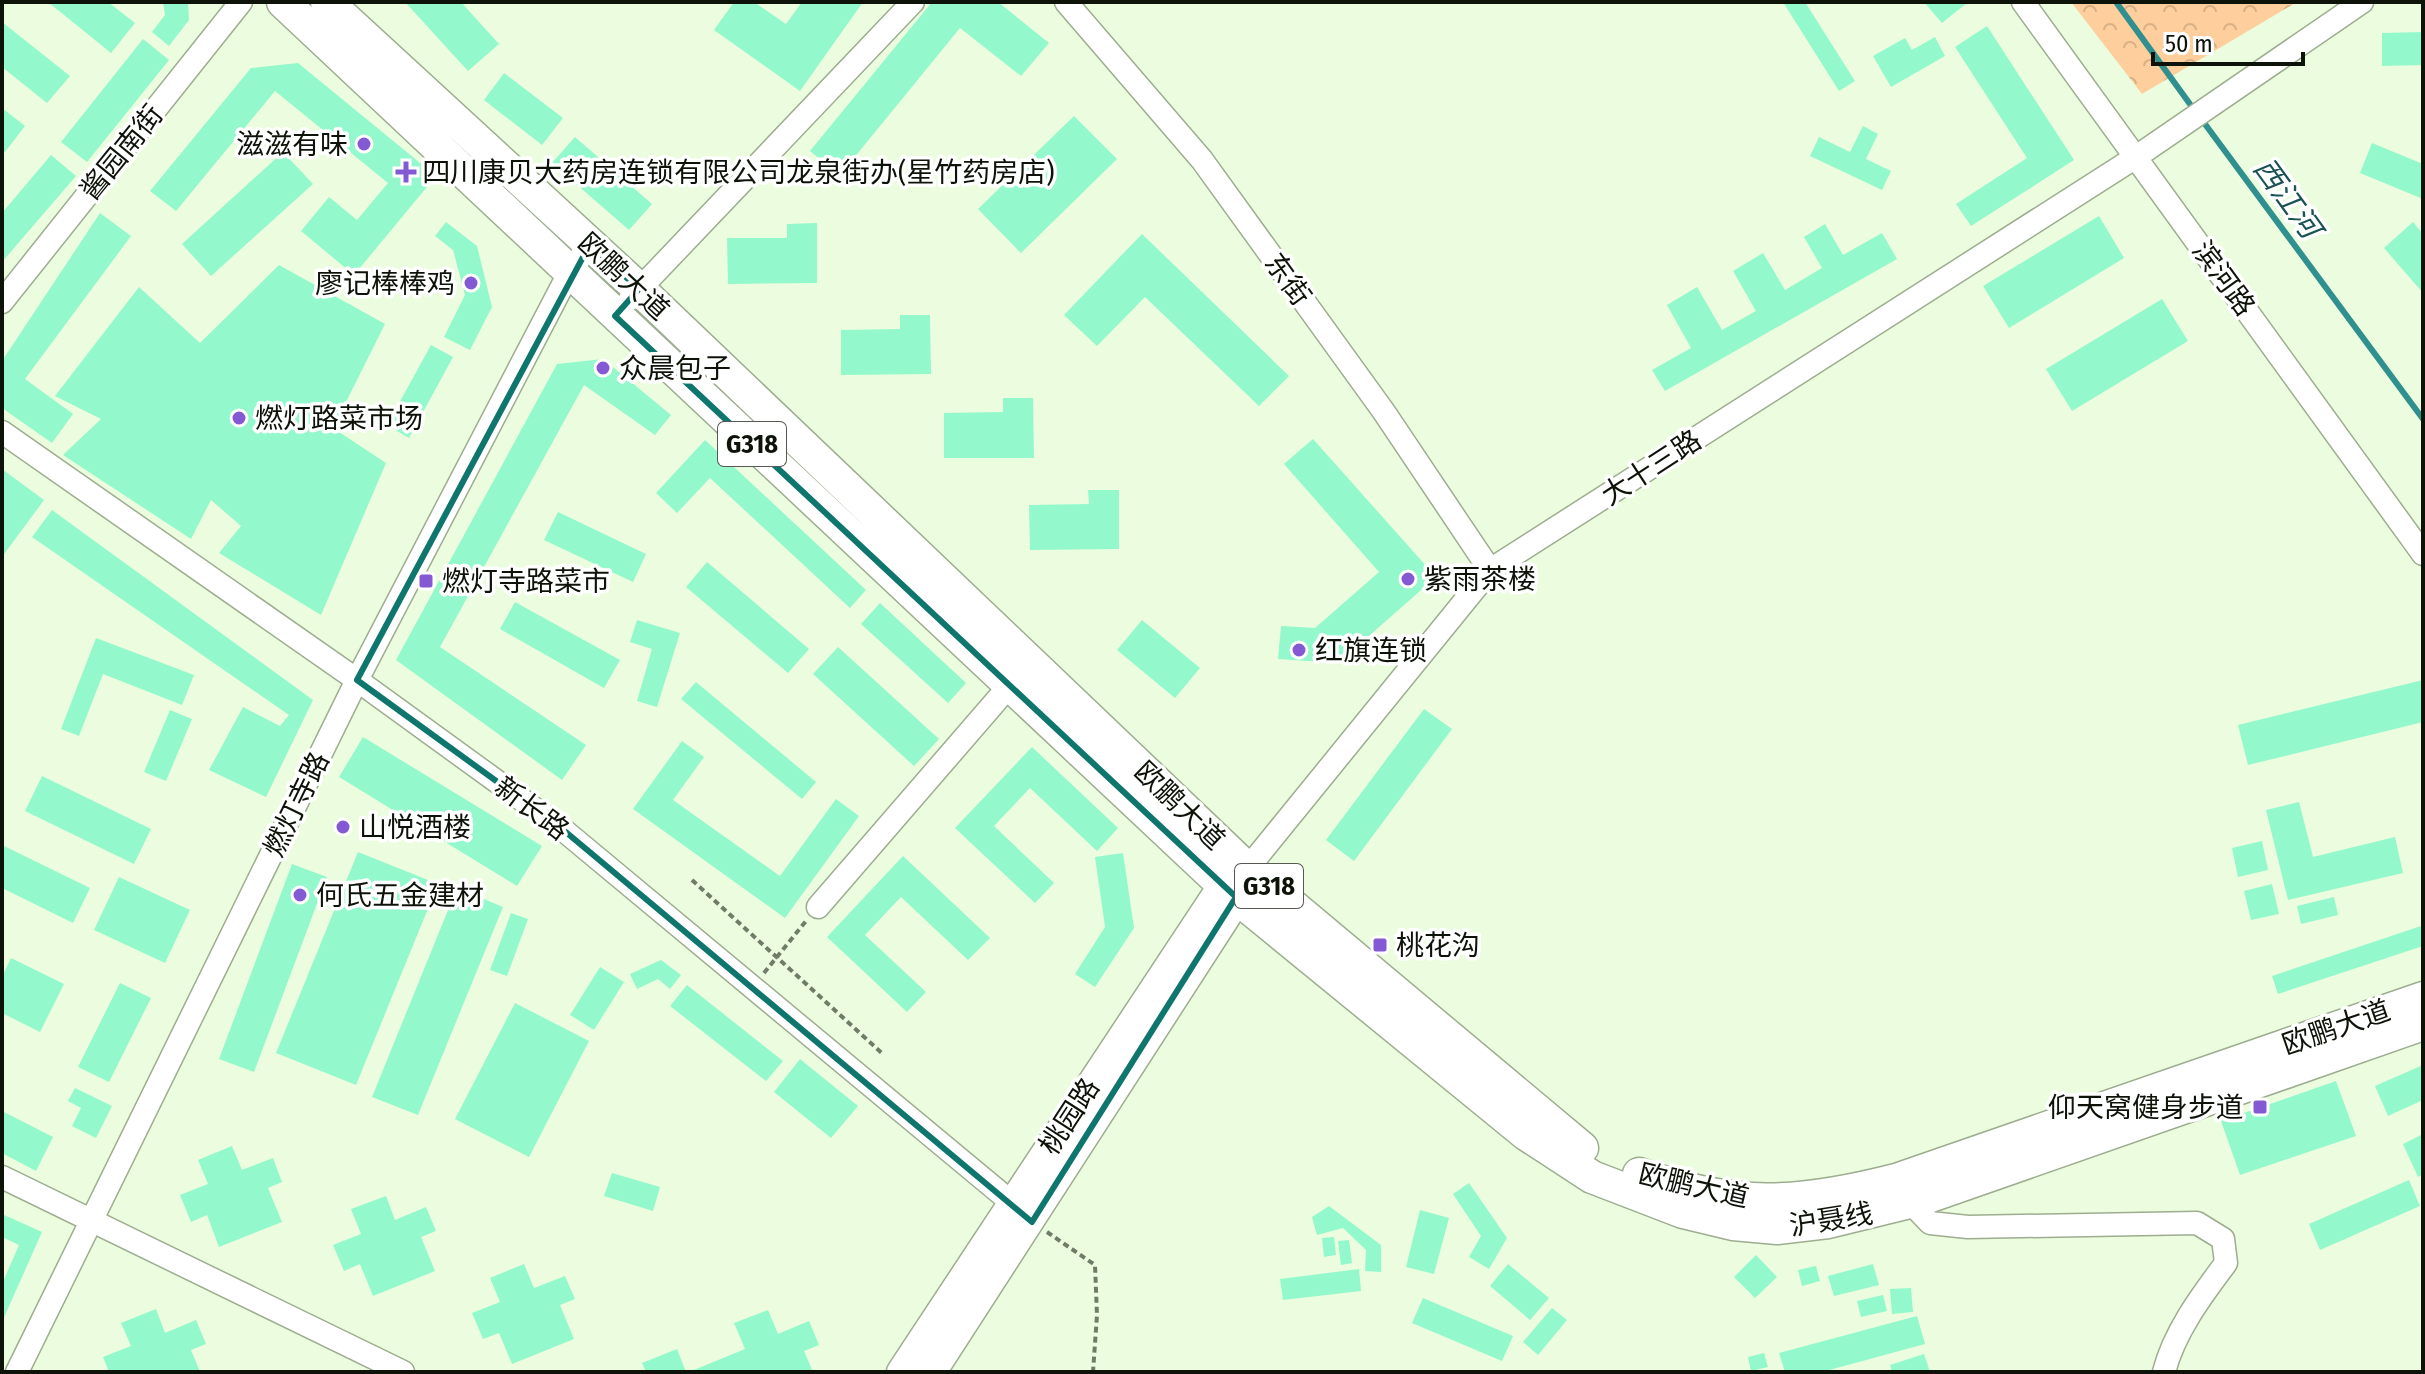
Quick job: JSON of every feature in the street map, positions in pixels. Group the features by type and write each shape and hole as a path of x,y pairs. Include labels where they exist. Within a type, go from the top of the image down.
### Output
{"highway":[{"name":"欧鹏大道","path":"283,2 1010,685 1240,877 1585,1150 1671,1185 1742,1201 1799,1200 1896,1180 2423,998"},
{"name":"欧鹏大道","path":"327,2 639,289 1240,877"},
{"name":"沪聂线","path":"1240,877 1526,1134 1592,1177 1683,1212 1733,1224 1777,1228 1828,1222 1911,1203 2423,1024"}],"main road":[{"name":"桃园路","path":"901,1372 1022,1212 1240,877"},
{"path":"932,1372 1022,1212"}],"street":[{"name":"酱园南街","path":"2,302 241,2"},
{"path":"615,316 913,2"},
{"name":"东街","path":"1066,2 1202,160 1384,412 1490,570"},
{"name":"滨河路","path":"2023,2 2423,554"},
{"name":"大十三路","path":"1240,877 1490,570 2136,157 2352,5"},
{"name":"燃灯寺路","path":"17,1372 357,680 569,273 590,244"},
{"name":"新长路","path":"2,432 357,680 561,828 1022,1212"},
{"path":"818,907 1010,685"},
{"path":"2,1177 403,1372"},
{"path":"1911,1203 1930,1223 1955,1226 2197,1223 2223,1239 2226,1263 2205,1291 2168,1353 2164,1372"}],"path":[{"path":"692,880 884,1055"},
{"path":"777,955 818,907"},
{"path":"1022,1212 1095,1265 1097,1315 1093,1372"}],"highlighted area":[{"path":"590,244 639,289 615,316 1236,897 1032,1222 561,828 357,680"}],"green space":[{"path":"2071,2 2297,2 2142,94"}],"building":[{"path":"48,2 108,2 135,23 111,53"},
{"path":"163,2 188,2 189,20 169,46 152,32 165,15"},
{"path":"405,2 461,2 499,44 468,71"},
{"path":"734,2 754,2 786,24 802,2 863,2 800,91 714,30"},
{"path":"932,2 998,2 1049,43 1021,76 960,28 840,175 810,151"},
{"path":"1783,2 1805,2 1855,81 1839,91"},
{"path":"1924,2 1968,2 1942,23"},
{"path":"2,22 70,76 47,103 2,67"},
{"path":"1987,26 2074,160 1971,226 1956,204 2027,158 1955,47"},
{"path":"2423,32 2423,65 2382,66 2382,33"},
{"path":"1935,37 1945,56 1891,87 1873,56 1905,38 1912,50"},
{"path":"143,39 169,60 87,162 61,142"},
{"path":"298,63 436,176 354,275 301,231 329,197 357,220 388,183 275,91 176,211 150,191 251,68"},
{"path":"504,73 563,118 542,145 484,100"},
{"path":"2,108 25,126 5,152 2,150"},
{"path":"1074,116 1117,159 1021,253 978,209"},
{"path":"1863,126 1878,134 1866,159 1891,171 1882,190 1810,156 1819,137 1850,152"},
{"path":"575,137 652,204 629,230 552,163"},
{"path":"2372,143 2423,164 2423,199 2360,173"},
{"path":"283,152 313,184 211,276 182,244"},
{"path":"51,155 76,176 2,262 2,213"},
{"path":"100,213 131,236 25,379 73,414 52,443 2,408 2,361"},
{"path":"2099,216 2124,258 2009,328 1983,286"},
{"path":"446,222 477,246 492,307 470,350 444,337 465,295 453,250 435,236"},
{"path":"2413,222 2423,234 2423,293 2384,248"},
{"path":"817,223 817,283 728,284 727,238 787,238 787,224"},
{"path":"1825,224 1843,255 1882,233 1897,259 1665,391 1652,370 1691,348 1667,305 1697,287 1722,330 1756,311 1733,271 1763,253 1785,290 1822,268 1804,237"},
{"path":"1142,234 1289,376 1259,406 1145,297 1097,346 1064,315"},
{"path":"279,265 385,324 333,428 386,463 321,615 219,553 241,526 211,500 191,539 63,455 101,419 55,396 139,287 200,343"},
{"path":"2162,299 2188,341 2072,411 2046,369"},
{"path":"900,315 930,315 931,374 841,375 841,330 900,329"},
{"path":"431,345 453,357 409,438 387,425"},
{"path":"603,359 671,415 655,435 584,385 440,647 586,745 562,780 396,660 557,364"},
{"path":"1003,398 1033,398 1034,458 944,458 944,413 1003,412"},
{"path":"1313,439 1436,577 1338,663 1278,659 1281,626 1315,628 1379,572 1284,464"},
{"path":"705,440 866,590 850,608 710,478 677,513 656,493"},
{"path":"2,469 44,500 2,557"},
{"path":"1088,490 1119,490 1119,549 1030,550 1029,505 1089,504"},
{"path":"52,510 313,700 266,797 209,770 243,707 280,726 289,715 32,537"},
{"path":"558,512 646,554 633,582 544,540"},
{"path":"707,562 809,649 788,673 686,587"},
{"path":"515,602 620,660 604,688 500,629"},
{"path":"880,603 966,683 948,703 861,624"},
{"path":"637,620 680,633 657,707 637,701 652,649 630,642"},
{"path":"1142,620 1200,668 1175,698 1117,650"},
{"path":"96,638 194,675 182,705 103,674 79,736 61,729"},
{"path":"838,647 939,739 914,766 813,674"},
{"path":"2423,680 2423,722 2248,765 2238,725"},
{"path":"696,682 816,782 802,799 681,699"},
{"path":"1424,709 1452,729 1354,861 1326,840"},
{"path":"170,710 192,719 166,781 144,772"},
{"path":"363,737 542,846 517,886 339,777"},
{"path":"682,741 704,757 673,800 780,876 836,799 859,816 785,918 633,809"},
{"path":"1032,747 1118,828 1097,851 1030,788 994,826 1054,883 1035,903 955,828"},
{"path":"42,776 151,829 134,864 25,811"},
{"path":"2299,802 2313,857 2395,837 2403,873 2288,900 2266,810"},
{"path":"2262,841 2268,870 2238,877 2232,848"},
{"path":"2,845 90,888 73,923 2,888"},
{"path":"358,852 438,884 356,1085 276,1053"},
{"path":"1123,853 1134,928 1095,987 1075,974 1105,927 1095,857"},
{"path":"903,856 990,938 968,960 901,897 865,935 926,992 907,1012 827,937"},
{"path":"292,864 327,877 254,1072 219,1059"},
{"path":"119,877 190,910 165,963 94,930"},
{"path":"2272,884 2279,914 2251,920 2244,891"},
{"path":"457,888 503,907 418,1115 372,1097"},
{"path":"2334,897 2338,915 2301,924 2297,906"},
{"path":"511,913 528,919 507,976 490,970"},
{"path":"2421,926 2423,946 2278,994 2272,976"},
{"path":"11,958 64,984 40,1032 2,1013 2,977"},
{"path":"661,960 681,975 670,989 658,979 637,989 630,974"},
{"path":"600,967 624,982 594,1030 570,1015"},
{"path":"120,983 151,998 109,1082 78,1067"},
{"path":"687,985 783,1061 766,1081 670,1006"},
{"path":"515,1003 589,1041 529,1157 455,1119"},
{"path":"800,1059 858,1106 831,1138 774,1092"},
{"path":"2423,1065 2423,1100 2388,1116 2375,1086"},
{"path":"2336,1081 2356,1136 2240,1175 2221,1121"},
{"path":"75,1088 112,1106 96,1138 72,1126 81,1108 68,1101"},
{"path":"2,1111 53,1137 36,1171 2,1153"},
{"path":"2423,1134 2423,1174 2418,1177 2403,1144"},
{"path":"232,1146 242,1170 273,1158 282,1182 268,1188 282,1222 219,1247 207,1215 191,1222 180,1195 208,1184 198,1160"},
{"path":"612,1173 660,1187 653,1211 604,1196"},
{"path":"2409,1180 2420,1206 2320,1250 2309,1224"},
{"path":"1469,1183 1507,1238 1489,1269 1469,1257 1481,1236 1453,1194"},
{"path":"386,1196 395,1220 426,1207 436,1231 421,1237 435,1271 373,1296 360,1264 344,1271 333,1245 361,1234 351,1209"},
{"path":"1329,1206 1381,1245 1381,1272 1365,1271 1366,1250 1343,1228 1317,1235 1312,1217"},
{"path":"1420,1210 1449,1218 1434,1274 1406,1267"},
{"path":"2,1214 42,1232 2,1322 2,1284 19,1245 2,1237"},
{"path":"1334,1237 1336,1255 1324,1257 1322,1238"},
{"path":"1349,1240 1352,1263 1341,1265 1338,1241"},
{"path":"1756,1255 1777,1277 1755,1298 1734,1277"},
{"path":"524,1264 534,1288 565,1276 575,1299 560,1305 574,1339 512,1364 499,1333 483,1339 472,1313 500,1302 490,1278"},
{"path":"1508,1264 1549,1298 1530,1320 1490,1286"},
{"path":"1873,1264 1879,1285 1834,1296 1828,1276"},
{"path":"1816,1266 1820,1281 1802,1286 1798,1270"},
{"path":"1359,1269 1361,1291 1283,1300 1280,1279"},
{"path":"1911,1288 1913,1312 1892,1314 1890,1289"},
{"path":"1883,1295 1887,1311 1861,1317 1857,1301"},
{"path":"1423,1298 1513,1336 1502,1361 1412,1323"},
{"path":"1552,1308 1567,1320 1538,1355 1523,1342"},
{"path":"156,1309 165,1333 196,1320 206,1344 191,1350 200,1372 109,1372 103,1357 131,1346 121,1323"},
{"path":"768,1310 778,1334 809,1321 819,1345 804,1351 813,1372 689,1372 745,1349 734,1323"},
{"path":"1917,1316 1925,1344 1822,1372 1785,1372 1779,1353"},
{"path":"677,1349 686,1372 646,1372 642,1363"},
{"path":"1764,1353 1768,1367 1751,1371 1748,1357"},
{"path":"1924,1354 1930,1372 1892,1372 1890,1365"}],"waterway":[{"name":"西江河","path":"2116,2 2195,111"},
{"name":"西江河","path":"2202,120 2423,419"}],"place":[{"name":"滋滋有味","path":"364,144"},
{"name":"四川康贝大药房连锁有限公司龙泉街办(星竹药房店)","path":"406,172"},
{"name":"廖记棒棒鸡","path":"471,283"},
{"name":"众晨包子","path":"603,368"},
{"name":"燃灯路菜市场","path":"239,418"},
{"name":"紫雨茶楼","path":"1408,579"},
{"name":"燃灯寺路菜市","path":"426,581"},
{"name":"红旗连锁","path":"1299,650"},
{"name":"山悦酒楼","path":"343,827"},
{"name":"何氏五金建材","path":"300,895"},
{"name":"桃花沟","path":"1380,945"},
{"name":"仰天窝健身步道","path":"2260,1107"}]}
